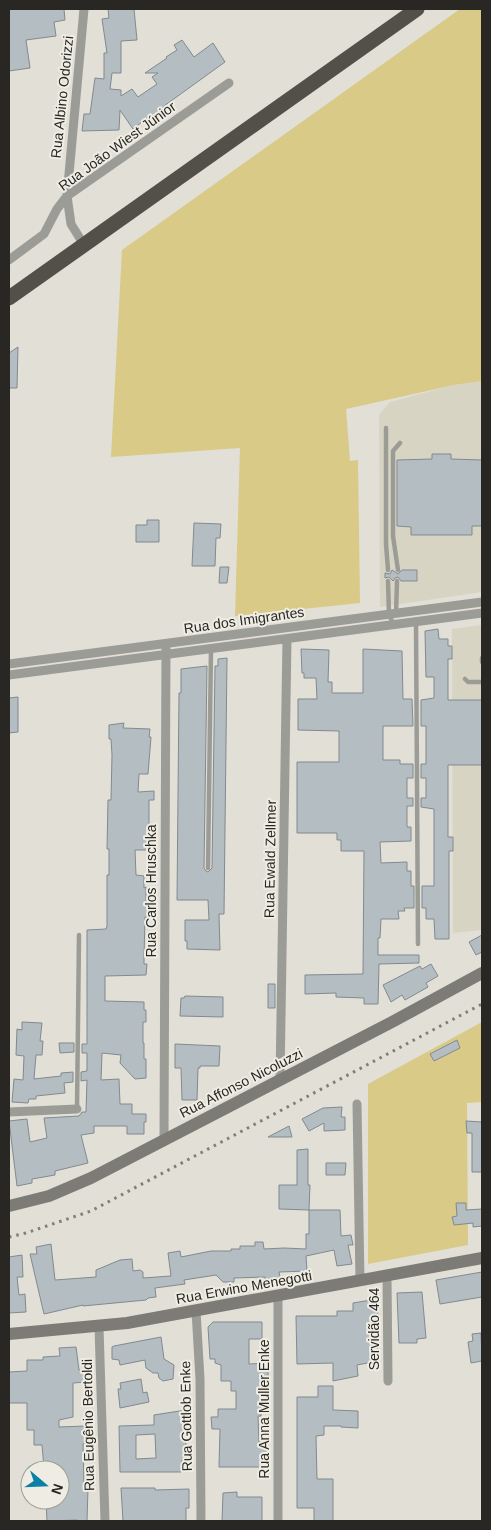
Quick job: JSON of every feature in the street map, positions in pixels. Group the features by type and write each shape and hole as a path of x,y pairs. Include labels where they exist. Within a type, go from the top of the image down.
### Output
{"highway":[{"path":"9,298 417,9"}],"street":[{"name":"Rua Albino Odorizzi","path":"84,9 67,196 71,224 84,244"},
{"name":"Rua João Wiest Júnior","path":"9,260 44,234 57,209 67,196 229,84"},
{"name":"Rua dos Imigrantes","path":"9,664 482,602"},
{"name":"Rua dos Imigrantes","path":"9,675 481,615"},
{"name":"Rua Ewald Zellmer","path":"280,1080 287,639"},
{"name":"Rua Carlos Hruschka","path":"164,1139 166,644"},
{"path":"89,654 91,664"},
{"name":"Rua Affonso Nicoluzzi","path":"9,1206 49,1196 71,1187 280,1080 482,973"},
{"path":"357,1104 360,1281"},
{"path":"9,1112 77,1109"},
{"name":"Rua Erwino Menegotti","path":"9,1334 99,1327 482,1258"},
{"name":"Servidão 464","path":"387,1276 388,1381"},
{"name":"Rua Anna Muller Enke","path":"278,1296 278,1521"},
{"name":"Rua Gottlob Enke","path":"196,1311 200,1379 201,1521"},
{"name":"Rua Eugênio Bertoldi","path":"99,1327 104,1521"}],"lane":[{"path":"386,428 386,544 388,570"},
{"path":"398,570 393,536 393,451 400,443"},
{"path":"388,581 394,625"},
{"path":"393,614 397,581"},
{"path":"416,622 418,944"},
{"path":"208,868 211,649"},
{"path":"465,678 468,682 482,682"},
{"path":"77,1109 79,935"}],"shaded area":[{"path":"460,9 482,9 482,381 454,385 346,409 350,461 358,460 360,603 235,616 240,448 111,457 122,250"},
{"path":"482,381 482,592 380,607 379,415 390,402 454,385"},
{"path":"482,625 482,930 453,933 452,629"},
{"path":"482,1022 482,1102 467,1103 468,1245 368,1264 368,1084"}],"building":[{"path":"9,9 64,9 65,20 54,22 56,36 26,40 30,68 9,71"},
{"path":"108,9 134,9 137,40 121,41 121,73 112,73 110,89 121,90 121,96 132,89 138,97 157,84 152,77 158,73 145,73 177,50 174,45 182,40 194,57 213,43 225,62 164,106 167,110 154,119 151,115 133,129 120,110 119,130 82,131 84,114 90,114 95,78 104,79 104,53 107,53 102,19 109,18"},
{"path":"18,347 17,388 9,388 9,353"},
{"path":"432,454 451,454 451,459 482,460 482,526 472,526 472,535 411,535 411,527 397,526 397,460 432,459"},
{"path":"147,520 159,520 159,542 136,542 136,525 147,525"},
{"path":"194,523 221,524 220,538 216,538 215,566 192,566"},
{"path":"220,567 229,567 227,583 219,583"},
{"path":"392,570 398,574 402,570 417,570 417,581 401,581 398,577 393,581 389,577 385,578 385,573 390,574"},
{"path":"438,629 439,639 448,639 448,646 452,646 452,659 448,659 448,700 482,700 482,765 448,765 448,837 453,837 453,851 449,851 449,939 435,939 434,919 426,919 426,908 422,908 422,886 434,886 434,809 421,807 421,798 426,798 426,778 421,778 421,764 426,764 426,726 421,726 421,700 434,698 434,677 426,677 425,631"},
{"path":"301,649 329,650 328,682 332,682 332,693 363,693 363,649 402,651 403,699 412,699 413,726 383,726 383,760 400,760 400,764 413,764 413,778 407,778 407,798 413,798 413,806 407,806 407,827 411,827 411,841 380,842 381,863 407,862 407,871 411,871 411,886 414,886 414,908 404,908 405,911 398,911 399,919 381,919 378,955 419,955 419,963 379,964 378,1004 364,1004 364,998 336,997 336,993 305,994 305,975 363,974 364,851 341,851 341,840 337,840 337,833 297,833 297,762 339,762 339,731 298,730 298,699 317,699 316,678 304,678 304,673 302,673"},
{"path":"227,658 224,914 219,914 220,950 187,949 185,920 209,920 208,900 177,900 179,693 181,693 181,669 207,666 204,868 208,872 212,868 215,666 218,666 218,659"},
{"path":"18,697 18,732 9,733 9,698"},
{"path":"124,723 123,728 150,729 148,774 139,774 138,792 154,791 154,800 149,800 149,829 154,829 154,850 135,850 136,875 144,876 146,901 154,901 153,917 145,917 144,964 147,964 146,975 105,976 105,1001 144,1002 146,1022 143,1022 143,1043 144,1059 146,1059 146,1078 135,1079 120,1063 121,1055 102,1053 101,1080 119,1079 120,1104 132,1104 132,1114 146,1114 144,1134 127,1134 127,1126 94,1126 94,1133 81,1135 88,1163 55,1171 55,1175 32,1179 32,1183 17,1186 9,1121 27,1119 30,1142 47,1138 44,1118 79,1116 82,1112 86,1112 87,1080 81,1081 81,1072 87,1071 87,1053 82,1053 82,1044 87,1044 87,930 106,929 107,926 107,875 109,875 109,849 107,849 108,800 111,800 112,755 109,725"},
{"path":"482,935 482,952 476,955 469,942"},
{"path":"431,964 438,976 426,983 428,987 405,1000 402,995 391,1002 383,985 420,966 422,969"},
{"path":"268,984 275,984 275,1008 268,1008"},
{"path":"185,996 223,997 223,1017 180,1016 181,998"},
{"path":"22,1022 42,1023 40,1041 43,1041 42,1055 36,1055 34,1079 61,1076 61,1073 73,1072 73,1082 64,1083 65,1093 36,1096 36,1099 29,1099 28,1103 12,1102 14,1079 23,1080 24,1056 16,1055 17,1029 22,1030"},
{"path":"457,1040 460,1048 434,1061 430,1054"},
{"path":"59,1043 74,1043 74,1052 60,1053"},
{"path":"175,1044 220,1046 219,1066 200,1066 198,1068 197,1100 182,1100 181,1068 175,1068"},
{"path":"342,1107 341,1117 345,1117 345,1130 324,1131 324,1123 309,1131 302,1119 323,1108"},
{"path":"466,1121 482,1122 482,1172 472,1172 472,1133 467,1133"},
{"path":"289,1126 292,1137 268,1137"},
{"path":"308,1149 309,1210 279,1209 279,1185 297,1185 297,1150"},
{"path":"326,1163 346,1163 345,1175 326,1175"},
{"path":"456,1203 466,1203 466,1210 482,1209 482,1226 473,1227 473,1223 454,1225 452,1217 457,1216"},
{"path":"309,1210 340,1210 341,1236 351,1235 353,1245 348,1245 352,1264 337,1266 334,1250 306,1256 307,1271 279,1272 281,1282 265,1285 265,1277 234,1278 234,1282 223,1282 216,1275 184,1280 185,1284 155,1288 156,1297 146,1300 83,1305 44,1314 30,1254 37,1254 36,1247 51,1244 55,1280 96,1277 96,1270 120,1260 132,1259 133,1271 140,1270 143,1272 143,1278 171,1276 168,1253 180,1251 181,1257 211,1251 231,1251 231,1249 240,1249 240,1246 255,1246 255,1242 263,1242 264,1249 306,1249 306,1234 309,1234"},
{"path":"22,1255 23,1277 17,1277 19,1295 25,1294 26,1312 9,1313 9,1257"},
{"path":"482,1272 482,1297 440,1304 436,1280"},
{"path":"422,1292 426,1338 417,1339 417,1343 399,1343 397,1293"},
{"path":"377,1299 378,1361 357,1365 358,1376 333,1381 333,1363 297,1364 296,1316 337,1316 337,1311 353,1311 353,1303"},
{"path":"213,1322 262,1322 262,1339 249,1339 249,1364 268,1363 268,1388 261,1389 261,1416 258,1416 259,1442 265,1442 265,1446 267,1446 267,1467 219,1467 220,1429 212,1429 211,1417 218,1417 218,1409 236,1409 236,1391 231,1391 231,1381 221,1381 221,1365 215,1363 215,1359 210,1359 208,1327"},
{"path":"481,1333 482,1361 471,1363 468,1342 473,1341 472,1334"},
{"path":"161,1337 164,1359 174,1365 173,1379 163,1381 159,1378 158,1373 153,1373 146,1368 145,1360 120,1365 119,1360 112,1359 112,1347 114,1346"},
{"path":"76,1347 79,1370 85,1370 86,1382 73,1383 73,1417 59,1420 59,1427 86,1426 86,1443 83,1444 84,1488 88,1488 87,1521 47,1521 46,1510 70,1510 70,1460 43,1460 42,1445 34,1445 34,1430 27,1430 27,1403 9,1403 9,1372 27,1371 27,1360 43,1360 43,1357 60,1356 59,1348"},
{"path":"141,1379 143,1393 147,1392 149,1402 120,1408 118,1389 121,1389 120,1383"},
{"path":"318,1386 333,1386 333,1410 358,1411 358,1428 324,1426 324,1435 316,1436 317,1479 333,1479 333,1521 314,1521 314,1508 297,1508 297,1397 318,1397"},
{"path":"186,1410 186,1443 181,1472 120,1472 119,1426 154,1425 154,1415","holes":["155,1434 156,1458 136,1459 136,1435"]},
{"path":"121,1488 189,1489 189,1508 186,1508 186,1521 123,1521"},
{"path":"237,1492 237,1497 262,1497 262,1521 222,1521 223,1493"}],"railway":[{"path":"9,1237 91,1211 482,1004"}]}
